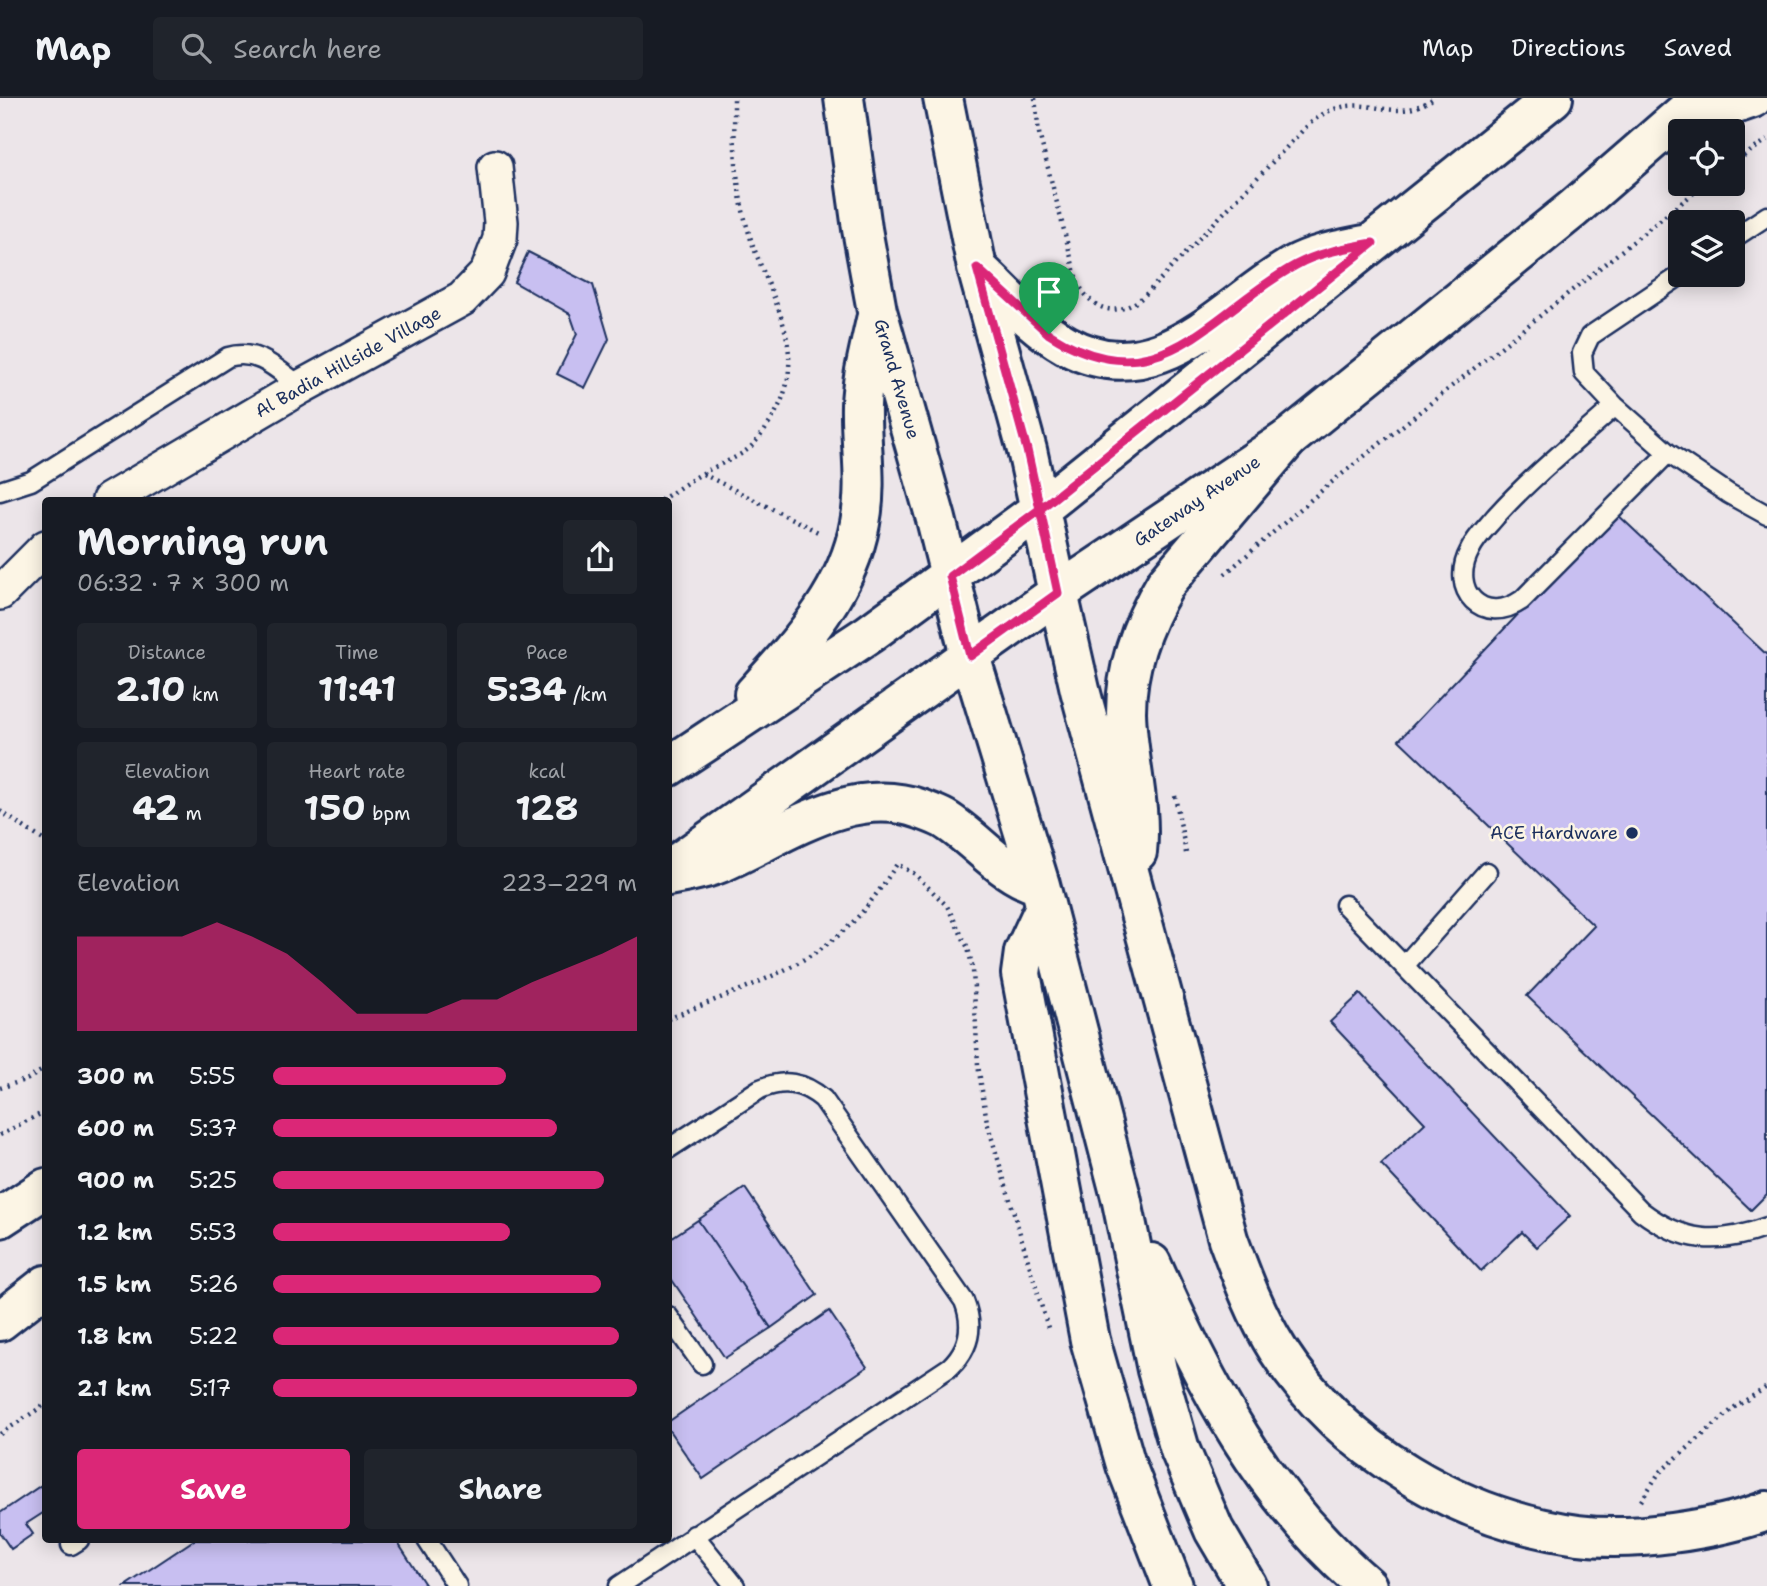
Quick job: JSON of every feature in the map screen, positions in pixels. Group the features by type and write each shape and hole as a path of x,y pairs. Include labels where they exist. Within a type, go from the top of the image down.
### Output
{"main road":[{"name":"Grand Avenue","path":"844,98 862,229 877,311 970,656 1042,896 1121,1197"},
{"path":"672,764 869,634 1040,509 1553,98"},
{"name":"Gateway Avenue","path":"672,867 1058,593 1288,439 1573,209 1700,98"},
{"path":"1662,130 1753,98"},
{"path":"946,104 977,268 1027,450 1080,690 1228,1239 1249,1297 1273,1340 1316,1400 1363,1443 1414,1478 1463,1504 1520,1523 1579,1535 1644,1536 1703,1527 1767,1511"},
{"path":"977,268 1041,327 1067,345 1090,356 1108,360 1129,359 1161,352 1190,340 1282,273 1306,260 1373,243"},
{"path":"718,734 815,622 831,599 854,550 864,500 862,394 877,311"},
{"path":"1133,886 1139,819 1126,712 1132,661 1139,637 1150,609 1166,583 1288,439"},
{"path":"672,875 720,863 835,809 867,804 899,804 943,818 1005,867 1031,883 1042,896 1024,952 1021,974 1036,1056 1093,1352 1126,1465 1173,1586"},
{"path":"0,1218 42,1191"},
{"path":"1121,1197 1157,1370 1180,1450 1214,1530 1247,1586"},
{"path":"1121,1197 1190,1351 1234,1429 1283,1500 1341,1563 1367,1586"},
{"path":"0,1321 42,1288"}],"street":[{"name":"Al Badia Hillside Village","path":"114,497 301,387 462,299 487,273 500,239 501,222 495,167"},
{"path":"0,592 42,551"}],"lane":[{"path":"1745,230 1767,216"},
{"path":"1668,284 1590,336 1581,363 1584,373 1615,406 1668,453 1729,494 1767,515"},
{"path":"0,491 31,481 228,357 245,354 262,359 301,387"},
{"path":"1615,406 1518,494 1475,542 1462,570 1466,591 1472,600 1491,610 1513,607 1668,453"},
{"path":"1404,966 1487,872"},
{"path":"1345,905 1640,1211 1672,1231 1691,1237 1710,1239 1748,1234 1767,1227"},
{"path":"619,1586 950,1367 965,1348 971,1324 964,1301 823,1099 813,1090 800,1084 773,1083 672,1146"},
{"path":"672,1322 702,1364"},
{"path":"694,1535 735,1586"},
{"path":"429,1543 457,1586"}],"path":[{"path":"666,497 702,473 747,450 770,425 784,395 791,362 787,331 748,231 742,204 734,143 734,98"},
{"path":"1035,98 1040,133 1077,281 1084,295 1105,309 1122,309 1137,303 1319,116 1337,108 1353,106 1401,111 1416,109 1434,98"},
{"path":"1745,154 1767,140"},
{"path":"1218,580 1327,486 1689,196"},
{"path":"702,473 854,550"},
{"path":"1173,785 1186,853"},
{"path":"0,811 42,839"},
{"path":"672,1017 786,970 820,950 850,925 897,864 924,881 947,906 968,948 973,970 982,1094 996,1149"},
{"path":"0,1088 28,1079 42,1070"},
{"path":"0,1135 42,1113"},
{"path":"1644,1536 1640,1504 1659,1472 1735,1407 1767,1387"},
{"path":"0,1434 42,1407"}],"building":[{"path":"528,252 593,285 609,339 585,388 557,374 577,334 570,314 514,282"},
{"name":"ACE Hardware","path":"1615,512 1767,655 1767,1194 1751,1210 1527,996 1594,926 1399,740"},
{"path":"1360,994 1570,1216 1537,1247 1522,1232 1481,1271 1381,1164 1425,1123 1330,1022"},
{"path":"745,1188 817,1295 771,1328 698,1220"},
{"path":"698,1220 771,1328 725,1358 672,1280 672,1237"},
{"path":"829,1311 867,1367 703,1479 672,1435 672,1419"},
{"path":"42,1485 42,1514 26,1524 33,1534 11,1549 0,1533 0,1513"},
{"path":"190,1543 398,1543 426,1586 125,1586"}],"place":[{"name":"ACE Hardware","path":"1632,833"}],"route":[{"path":"1049,334 977,268 1027,450 1040,509 950,576 970,656 1058,593 1040,509 1373,243 1319,255 1294,266 1208,329 1190,340 1151,356 1108,360 1090,356 1049,334"}]}
